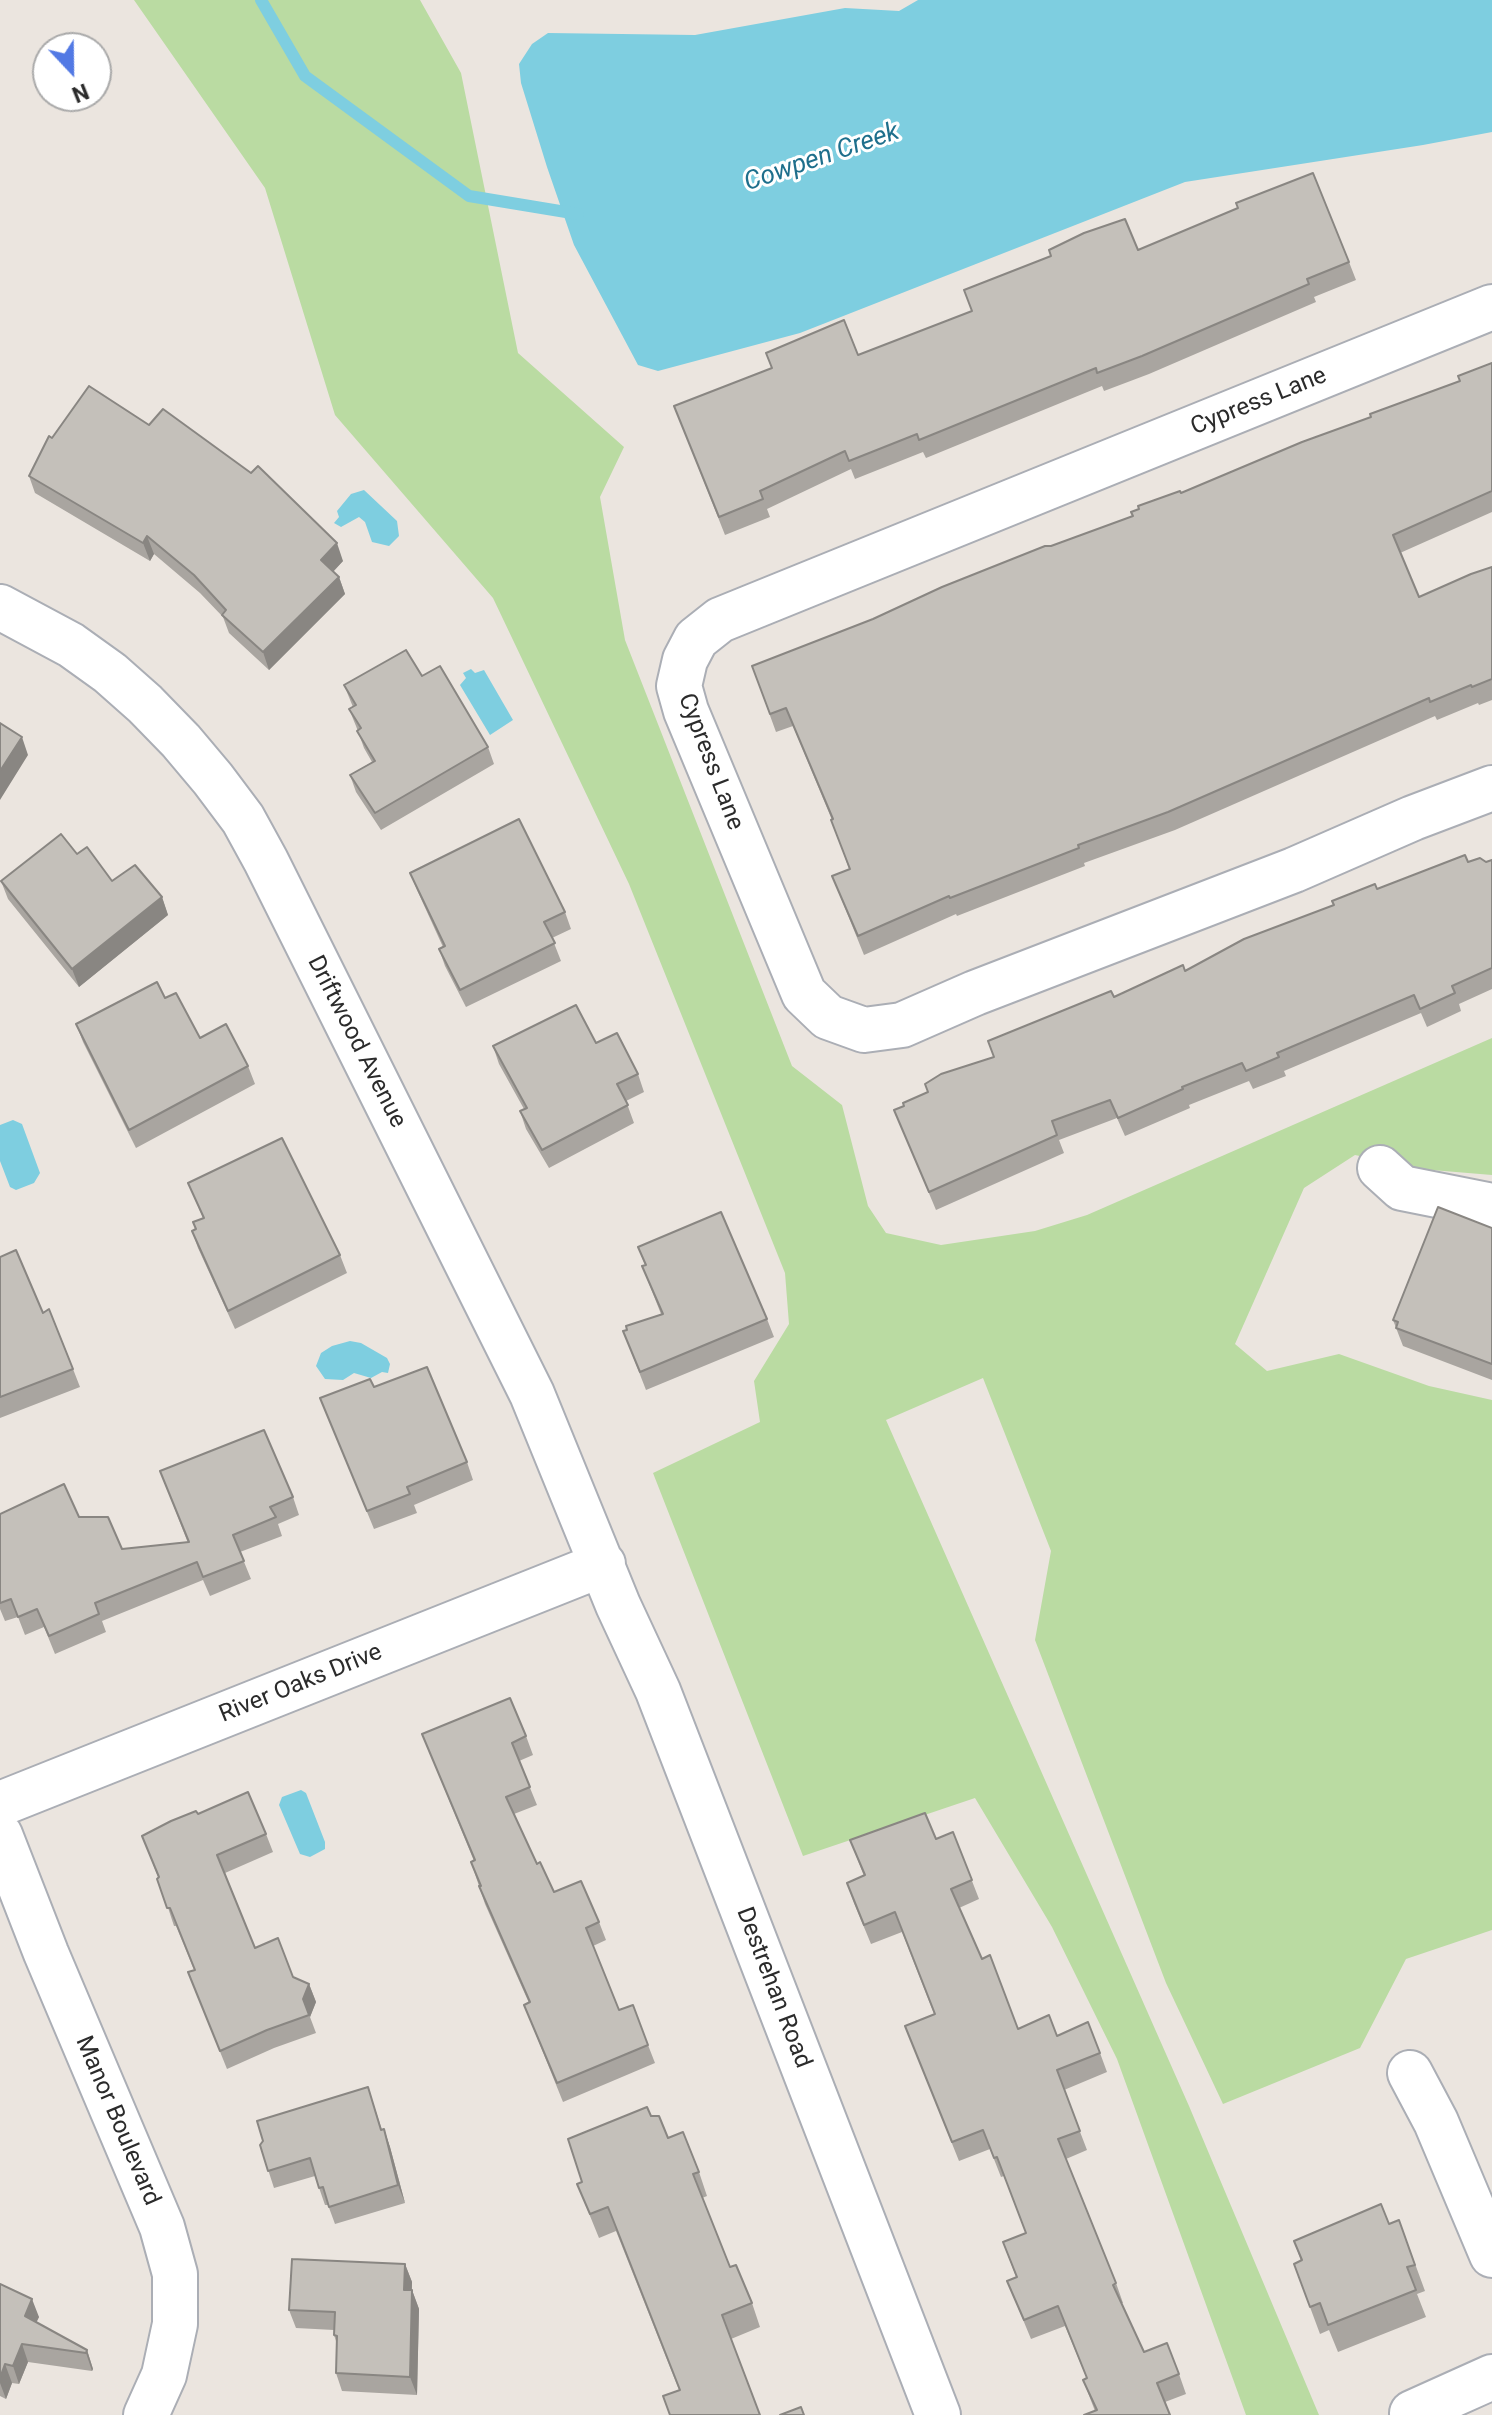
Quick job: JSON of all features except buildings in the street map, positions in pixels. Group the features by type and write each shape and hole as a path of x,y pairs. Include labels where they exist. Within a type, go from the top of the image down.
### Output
{"street":[{"name":"Cypress Lane","path":"1492,307 720,620 696,639 685,660 679,686 686,711 804,994 828,1017 864,1030 902,1025 1492,788"},
{"name":"Driftwood Avenue","path":"0,607 71,645 110,673 181,741 243,819 532,1394 603,1564"},
{"path":"1380,1168 1402,1188 1492,1206"},
{"name":"River Oaks Drive","path":"0,1804 603,1564"},
{"name":"Destrehan Road","path":"603,1564 618,1605 664,1706 938,2415"},
{"name":"Manor Boulevard","path":"0,1835 46,1953 162,2227 175,2274 175,2324 164,2375 146,2415"},
{"path":"1410,2073 1436,2122 1492,2254"},
{"path":"1412,2413 1492,2377"}],"green space":[{"path":"134,0 420,0 461,73 518,353 624,447 600,497 625,640 792,1066 842,1105 868,1206 886,1233 941,1245 1035,1231 1087,1215 1492,1038 1492,1175 1420,1169 1355,1155 1304,1188 1235,1344 1267,1371 1339,1354 1429,1386 1492,1400 1492,1930 1406,1959 1360,2048 1223,2104 1166,1983 1035,1640 1051,1551 983,1378 886,1420 1189,2106 1319,2415 1246,2415 1117,2059 1052,1927 975,1798 803,1856 653,1473 760,1422 754,1381 789,1324 785,1273 629,884 493,598 335,415 265,188"}],"water":[{"path":"918,0 1492,0 1492,132 1185,182 800,333 658,371 638,365 574,245 547,167 521,83 519,64 532,44 548,33 695,35 845,8 899,11"},
{"path":"364,490 397,521 399,536 389,546 372,542 365,522 359,517 341,527 334,523 339,517 337,511 351,494"},
{"path":"471,669 475,673 484,670 513,720 490,735 460,685 466,678 463,673"},
{"path":"13,1120 22,1124 40,1173 34,1183 16,1190 10,1187 0,1161 0,1125"},
{"path":"350,1341 361,1343 387,1358 390,1364 388,1373 382,1372 371,1378 354,1373 343,1380 325,1379 316,1366 321,1353"},
{"path":"301,1790 306,1793 325,1842 325,1849 310,1857 300,1854 279,1805 282,1797"}],"waterway":[{"name":"Cowpen Creek","path":"261,0 305,76 469,196 578,214"}]}
